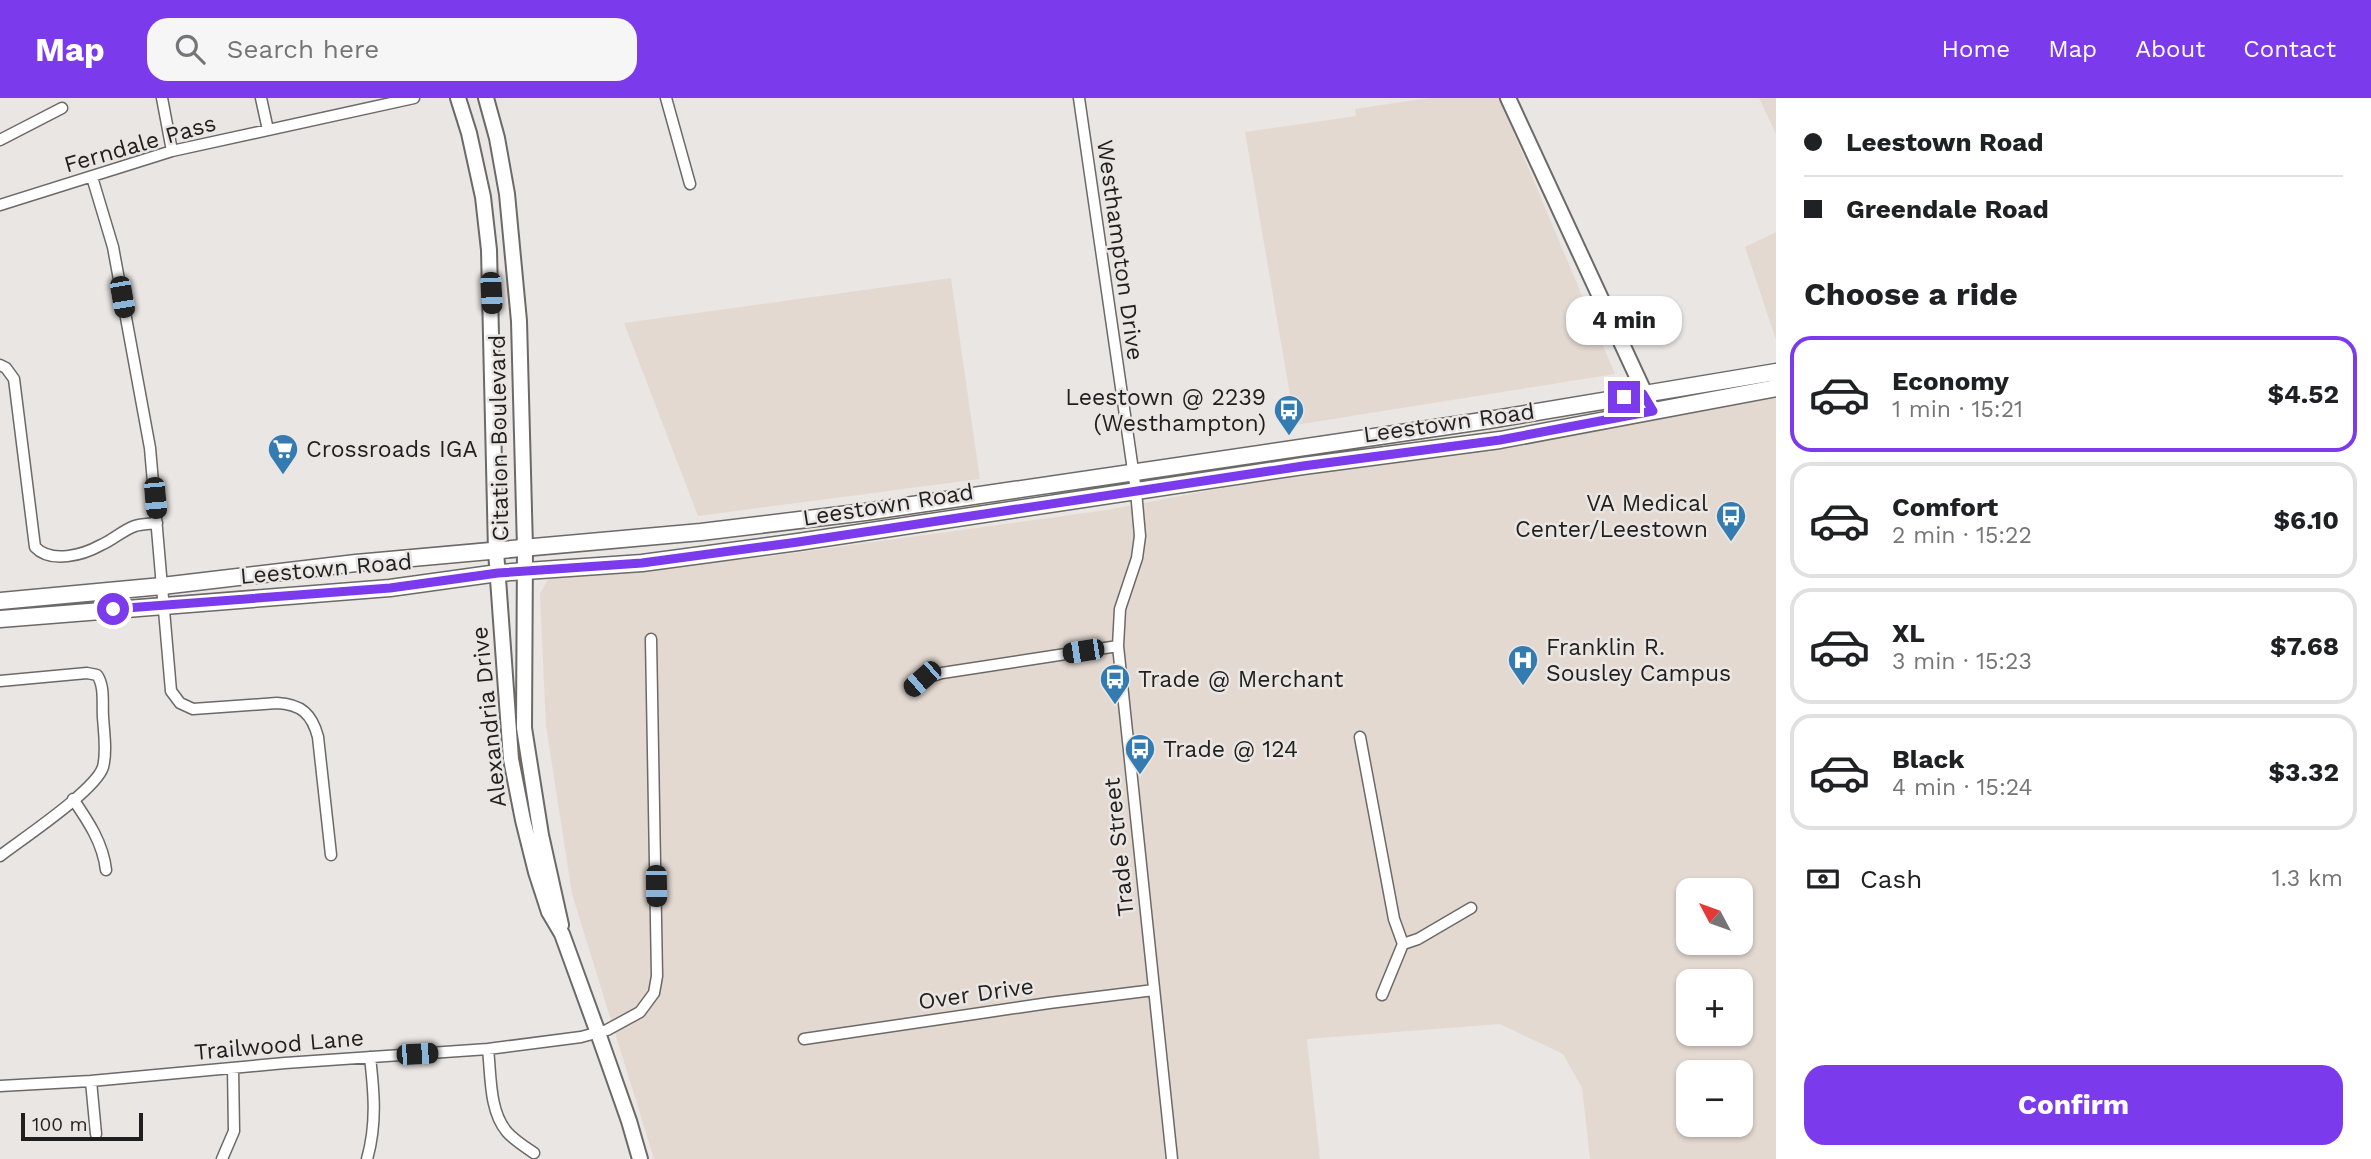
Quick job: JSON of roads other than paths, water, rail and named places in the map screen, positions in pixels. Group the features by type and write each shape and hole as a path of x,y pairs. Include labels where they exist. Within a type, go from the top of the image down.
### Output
{"main road":[{"name":"Leestown Road","path":"0,601 162,586 356,563 701,532 865,512 1489,420 1776,372"},
{"name":"Leestown Road","path":"0,619 390,588 498,573 642,563 1500,440 1776,388"}],"street":[{"path":"162,98 172,151"},
{"path":"261,98 268,130"},
{"name":"Ferndale Pass","path":"0,205 172,151 414,98"},
{"name":"Citation Boulevard","path":"458,98 483,197 489,250 498,573"},
{"name":"Citation Boulevard","path":"485,98 497,138 503,172 515,272 519,321 524,571"},
{"path":"666,98 690,184"},
{"name":"Westhampton Drive","path":"1079,98 1136,491"},
{"path":"1508,98 1653,411"},
{"path":"0,140 62,108"},
{"path":"92,177 115,260 150,448 171,691 180,703 199,709 290,703 308,713 318,737 331,855"},
{"path":"0,365 6,368 14,379 35,547 39,552 61,556 85,552 135,526 157,523"},
{"name":"Trade Street","path":"1136,491 1140,536 1134,570 1120,609 1118,646 1172,1159"},
{"name":"Alexandria Drive","path":"524,571 524,728 541,835 562,933 640,1159"},
{"name":"Alexandria Drive","path":"498,573 513,771 536,872 549,912 562,933"},
{"name":"Trailwood Lane","path":"0,1086 488,1049 598,1033 640,1012 654,993 657,976 651,639"},
{"path":"911,689 922,679 943,673 1118,646"},
{"path":"0,681 87,673 97,675 100,679 104,762 99,776 0,856"},
{"path":"1360,737 1394,919 1403,944 1382,995"},
{"path":"73,799 100,844 106,870"},
{"path":"1403,944 1418,939 1471,908"},
{"name":"Over Drive","path":"804,1039 1154,990"},
{"path":"488,1049 493,1094 501,1122 507,1132 534,1153"},
{"path":"367,1159 375,1115 370,1057"},
{"path":"222,1159 234,1130 233,1068"},
{"path":"91,1081 96,1134"}],"place":[{"name":"Leestown @ 2239 (Westhampton)","path":"1289,437"},
{"name":"Crossroads IGA","path":"283,476"},
{"name":"VA Medical Center/Leestown","path":"1731,543"},
{"name":"Franklin R. Sousley Campus","path":"1523,687"},
{"name":"Trade @ Merchant","path":"1115,706"},
{"name":"Trade @ 124","path":"1140,776"}]}
